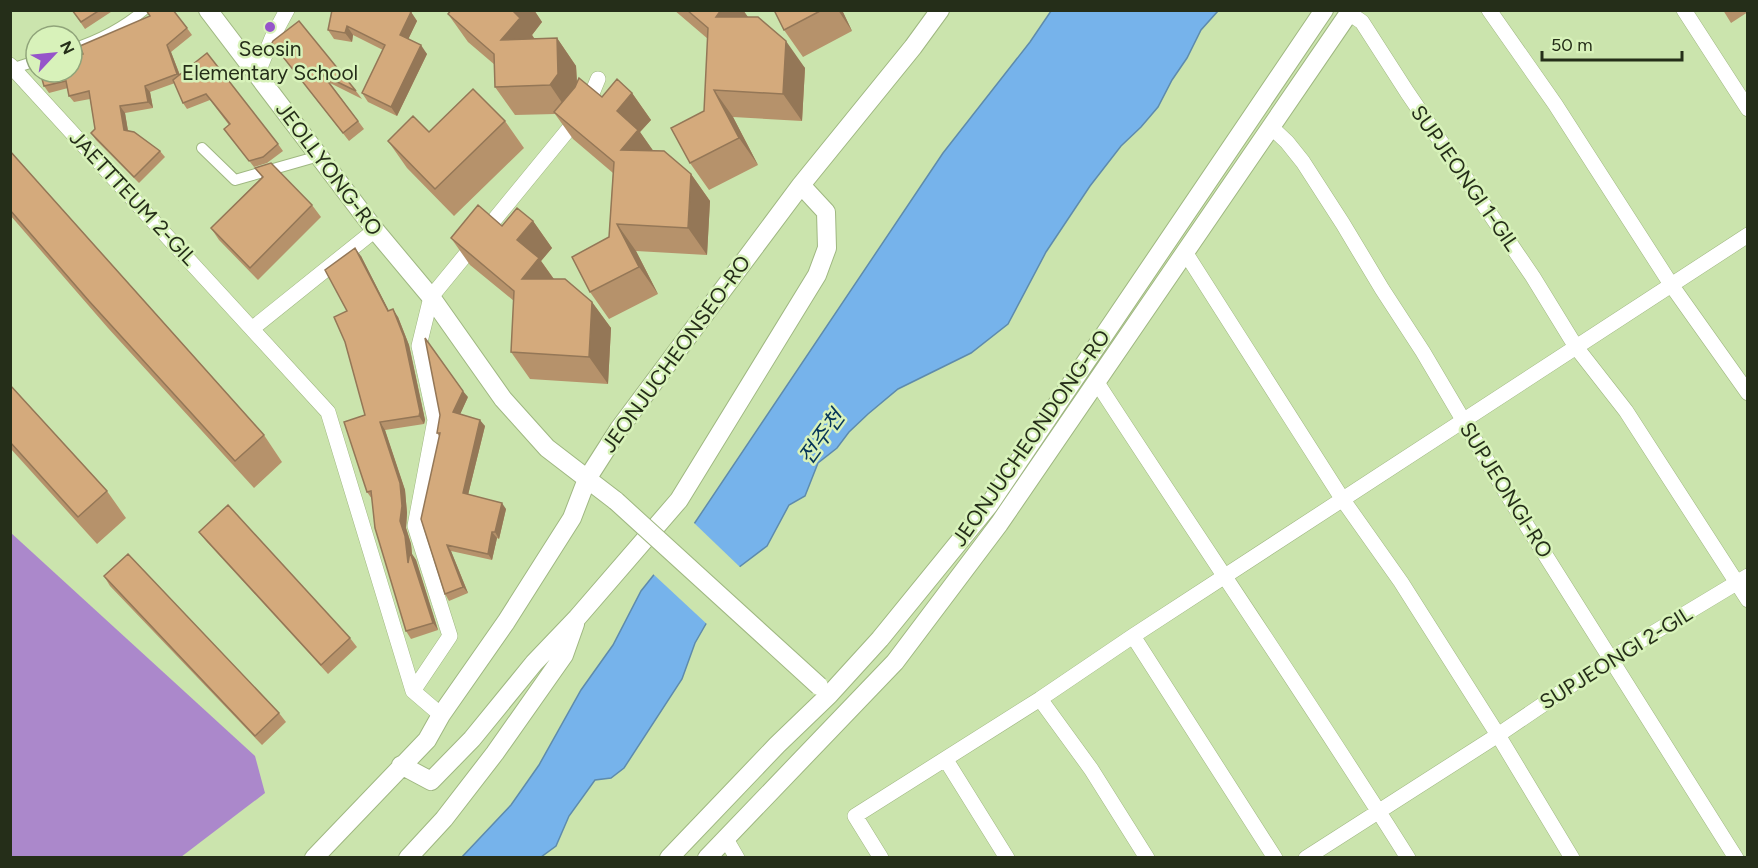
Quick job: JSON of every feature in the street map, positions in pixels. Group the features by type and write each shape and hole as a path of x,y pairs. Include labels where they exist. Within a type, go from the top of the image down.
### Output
{"street":[{"path":"84,46 135,18 144,10"},
{"name":"JEOLLYONG-RO","path":"208,10 375,230 431,297 503,399 548,448 616,501 847,712"},
{"name":"JEONJUCHEONSEO-RO","path":"314,858 427,740 441,715 506,622 572,518 587,479 619,429 801,184 913,47 939,10"},
{"name":"JEONJUCHEONDONG-RO","path":"669,858 777,745 824,691 880,639 989,505 1324,10"},
{"path":"1489,10 1555,104 1672,286 1748,393"},
{"path":"1684,10 1748,109"},
{"path":"257,75 284,12"},
{"name":"JEONJUCHEONDONG-RO","path":"707,858 894,662 999,524 1350,12"},
{"name":"SUPJEONGI 1-GIL","path":"1350,12 1362,22 1533,277 1576,346 1626,411 1742,579"},
{"name":"JAETTTEUM 2-GIL","path":"12,69 253,328"},
{"path":"414,691 450,636 415,526 435,420 419,346 431,297 586,108 598,79"},
{"name":"SUPJEONGI-RO","path":"1271,127 1287,142 1309,171 1424,352 1463,421 1736,858"},
{"path":"202,148 235,180 319,156"},
{"path":"401,765 431,781 472,739 534,663 577,618 679,500 817,275 827,248 826,212 801,184"},
{"path":"375,230 253,328 328,412 414,691 441,715"},
{"path":"881,858 855,816 1040,699 1748,235"},
{"path":"1185,252 1343,500 1401,582 1569,852"},
{"path":"1096,381 1224,578 1285,666 1408,858"},
{"path":"1742,579 1748,600"},
{"name":"SUPJEONGI 2-GIL","path":"1306,858 1498,735 1610,659 1742,579"},
{"path":"408,858 444,819 495,753 558,664 564,655 577,618"},
{"path":"1133,636 1275,858"},
{"path":"1040,699 1091,769 1147,858"},
{"path":"946,760 1007,858"},
{"path":"726,839 737,858"}],"shaded area":[{"path":"10,532 255,756 265,793 181,857 11,857"}],"water":[{"name":"전주천","path":"1051,11 1218,11 1201,30 1158,107 1121,146 1090,186 1046,252 1008,324 971,353 898,389 868,414 849,432 837,448 818,463 805,496 789,505 767,546 738,568 695,643 682,679 624,768 611,778 595,780 569,816 556,846 541,857 461,858 511,805 539,765 581,690 613,645 641,591 692,527 943,153 1030,42"}],"pier":[{"path":"692,521 742,569 709,626 652,573"}],"building":[{"path":"72,10 100,10 81,22"},
{"path":"146,10 173,10 187,28 167,45 177,74 145,86 148,102 120,106 124,130 134,132 160,151 134,177 91,133 95,129 89,91 69,96 67,84 84,84 84,44 150,16"},
{"path":"332,10 407,10 411,12 400,35 421,45 391,107 362,93 385,45 347,26 345,33 328,30"},
{"path":"451,10 512,10 520,18 501,40 557,38 558,74 550,85 495,87 494,54 448,14"},
{"path":"687,10 721,10 716,17 758,17 786,41 783,94 714,90 739,138 690,163 671,128 704,111 708,28"},
{"path":"774,10 822,10 784,30"},
{"path":"299,21 356,91 323,75 358,121 343,133 272,43"},
{"path":"207,53 278,144 263,157 249,161 224,129 230,124 206,94 183,103 173,80"},
{"path":"579,78 602,97 617,79 632,93 617,111 638,130 621,150 664,151 691,174 688,228 617,224 639,267 590,292 572,257 609,237 614,162 554,112 575,87"},
{"path":"473,89 505,121 435,189 388,141 413,116 429,132"},
{"path":"10,151 264,435 235,461 89,301 10,210"},
{"path":"271,163 312,205 250,268 211,228 263,177 255,168"},
{"path":"478,205 502,226 517,208 533,221 517,240 539,258 522,279 565,279 592,302 589,357 511,352 514,291 451,238"},
{"path":"355,248 388,311 393,309 404,337 420,412 419,416 380,422 400,483 402,506 400,521 405,536 408,563 410,552 433,623 406,631 375,528 371,491 367,492 344,422 365,415 345,342 334,317 347,311 325,270"},
{"path":"425,338 463,391 453,412 480,420 463,493 502,503 495,532 492,532 488,554 447,545 463,587 445,594 421,519 440,433 437,433 440,415"},
{"path":"10,385 107,491 78,517 10,442"},
{"path":"228,505 350,638 321,665 199,532"},
{"path":"128,554 279,713 255,736 104,576"}],"place":[{"name":"Seosin Elementary School","path":"270,27"}]}
